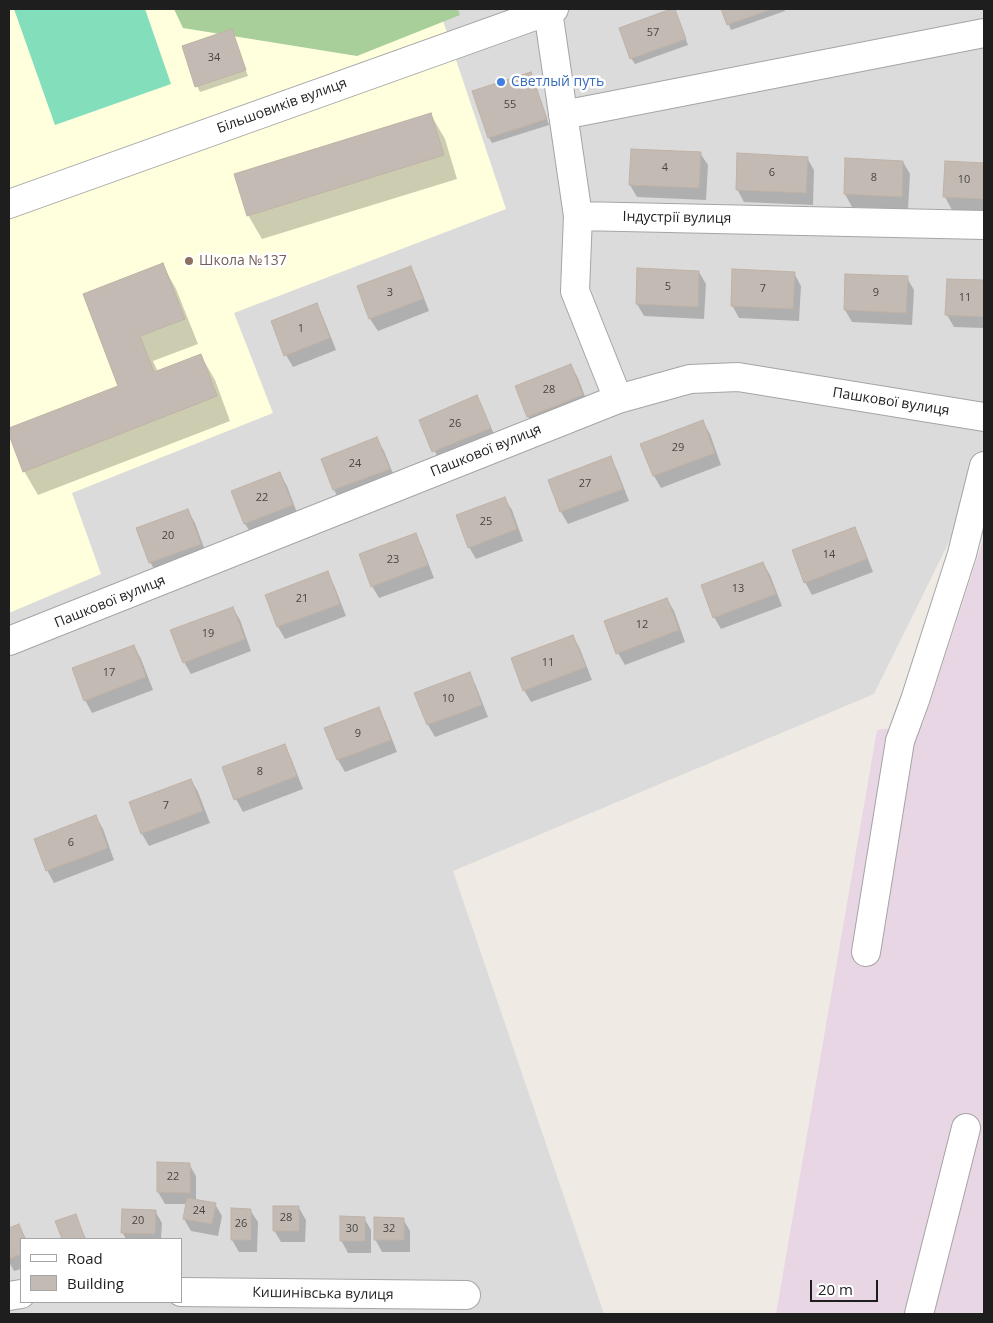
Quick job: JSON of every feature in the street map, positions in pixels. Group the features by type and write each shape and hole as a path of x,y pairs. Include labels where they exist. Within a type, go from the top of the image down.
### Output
{"street":[{"path":"551,10 563,115 578,216 575,291 618,399"},
{"name":"Більшовиків вулиця","path":"9,204 551,10"},
{"path":"563,115 984,33"},
{"name":"Індустрії вулиця","path":"578,216 984,225"},
{"name":"Пашкової вулиця","path":"9,642 618,399 690,379 738,377 984,417"},
{"path":"866,952 900,741 962,554 984,466"},
{"path":"920,1314 966,1128"},
{"name":"Кишинівська вулиця","path":"182,1292 466,1296"}],"shaded area":[{"path":"9,9 984,9 984,471 874,694 453,871 604,1314 9,1314"},
{"name":"Школа №137","path":"9,9 439,9 506,209 234,313 273,413 72,493 101,574 9,613"},
{"path":"984,537 984,1314 776,1314 877,730 923,724"}],"green space":[{"path":"14,9 145,9 171,84 55,125"},
{"path":"174,9 458,9 460,15 357,56 183,28"}],"building":[{"path":"675,9 686,39 630,59 619,28"},
{"path":"721,9 772,9 727,25"},
{"path":"232,29 246,70 195,87 182,46"},
{"path":"531,72 547,119 488,138 472,91"},
{"path":"431,113 444,155 247,216 234,174"},
{"path":"631,149 701,152 699,188 629,185"},
{"path":"737,153 808,157 806,193 736,190"},
{"path":"845,158 903,161 902,197 844,194"},
{"path":"945,161 984,163 984,199 943,197"},
{"path":"163,263 185,319 140,336 154,372 201,354 217,396 23,472 9,435 9,428 118,386 83,294"},
{"path":"411,266 423,299 369,319 357,286"},
{"path":"637,268 699,271 698,307 636,304"},
{"path":"732,269 795,272 793,309 731,306"},
{"path":"845,274 908,276 906,313 844,310"},
{"path":"947,279 984,280 984,317 945,315"},
{"path":"317,303 330,338 284,356 271,321"},
{"path":"571,364 583,395 527,417 515,386"},
{"path":"477,395 491,428 432,452 419,420"},
{"path":"703,420 715,453 653,476 640,444"},
{"path":"377,437 390,469 333,490 321,459"},
{"path":"611,456 623,489 560,512 548,480"},
{"path":"280,472 293,505 244,524 231,491"},
{"path":"505,497 517,529 468,548 456,515"},
{"path":"188,509 201,544 149,563 136,528"},
{"path":"855,527 867,559 804,583 792,550"},
{"path":"416,533 428,565 371,587 359,554"},
{"path":"763,562 776,594 713,618 701,585"},
{"path":"328,571 340,604 277,627 265,595"},
{"path":"667,598 679,630 616,654 604,621"},
{"path":"233,607 245,639 183,663 170,630"},
{"path":"573,635 586,667 523,691 511,658"},
{"path":"134,645 146,677 84,701 72,668"},
{"path":"470,672 482,705 427,725 414,693"},
{"path":"379,707 391,740 337,760 324,728"},
{"path":"285,744 297,776 234,800 222,767"},
{"path":"191,779 203,811 141,834 129,802"},
{"path":"96,815 108,848 46,871 34,839"},
{"path":"157,1162 190,1163 190,1193 157,1192"},
{"path":"187,1198 216,1203 212,1224 183,1219"},
{"path":"273,1206 299,1206 299,1231 273,1231"},
{"path":"231,1208 251,1209 251,1240 231,1240"},
{"path":"122,1209 156,1210 155,1234 121,1233"},
{"path":"76,1214 85,1238 62,1238 55,1221"},
{"path":"340,1216 365,1217 365,1241 340,1241"},
{"path":"374,1217 404,1218 404,1240 374,1240"},
{"path":"19,1224 25,1238 20,1238 20,1254 9,1259 9,1228"}],"place":[{"name":"Светлый путь","path":"501,82"},
{"name":"Школа №137","path":"189,261"}]}
